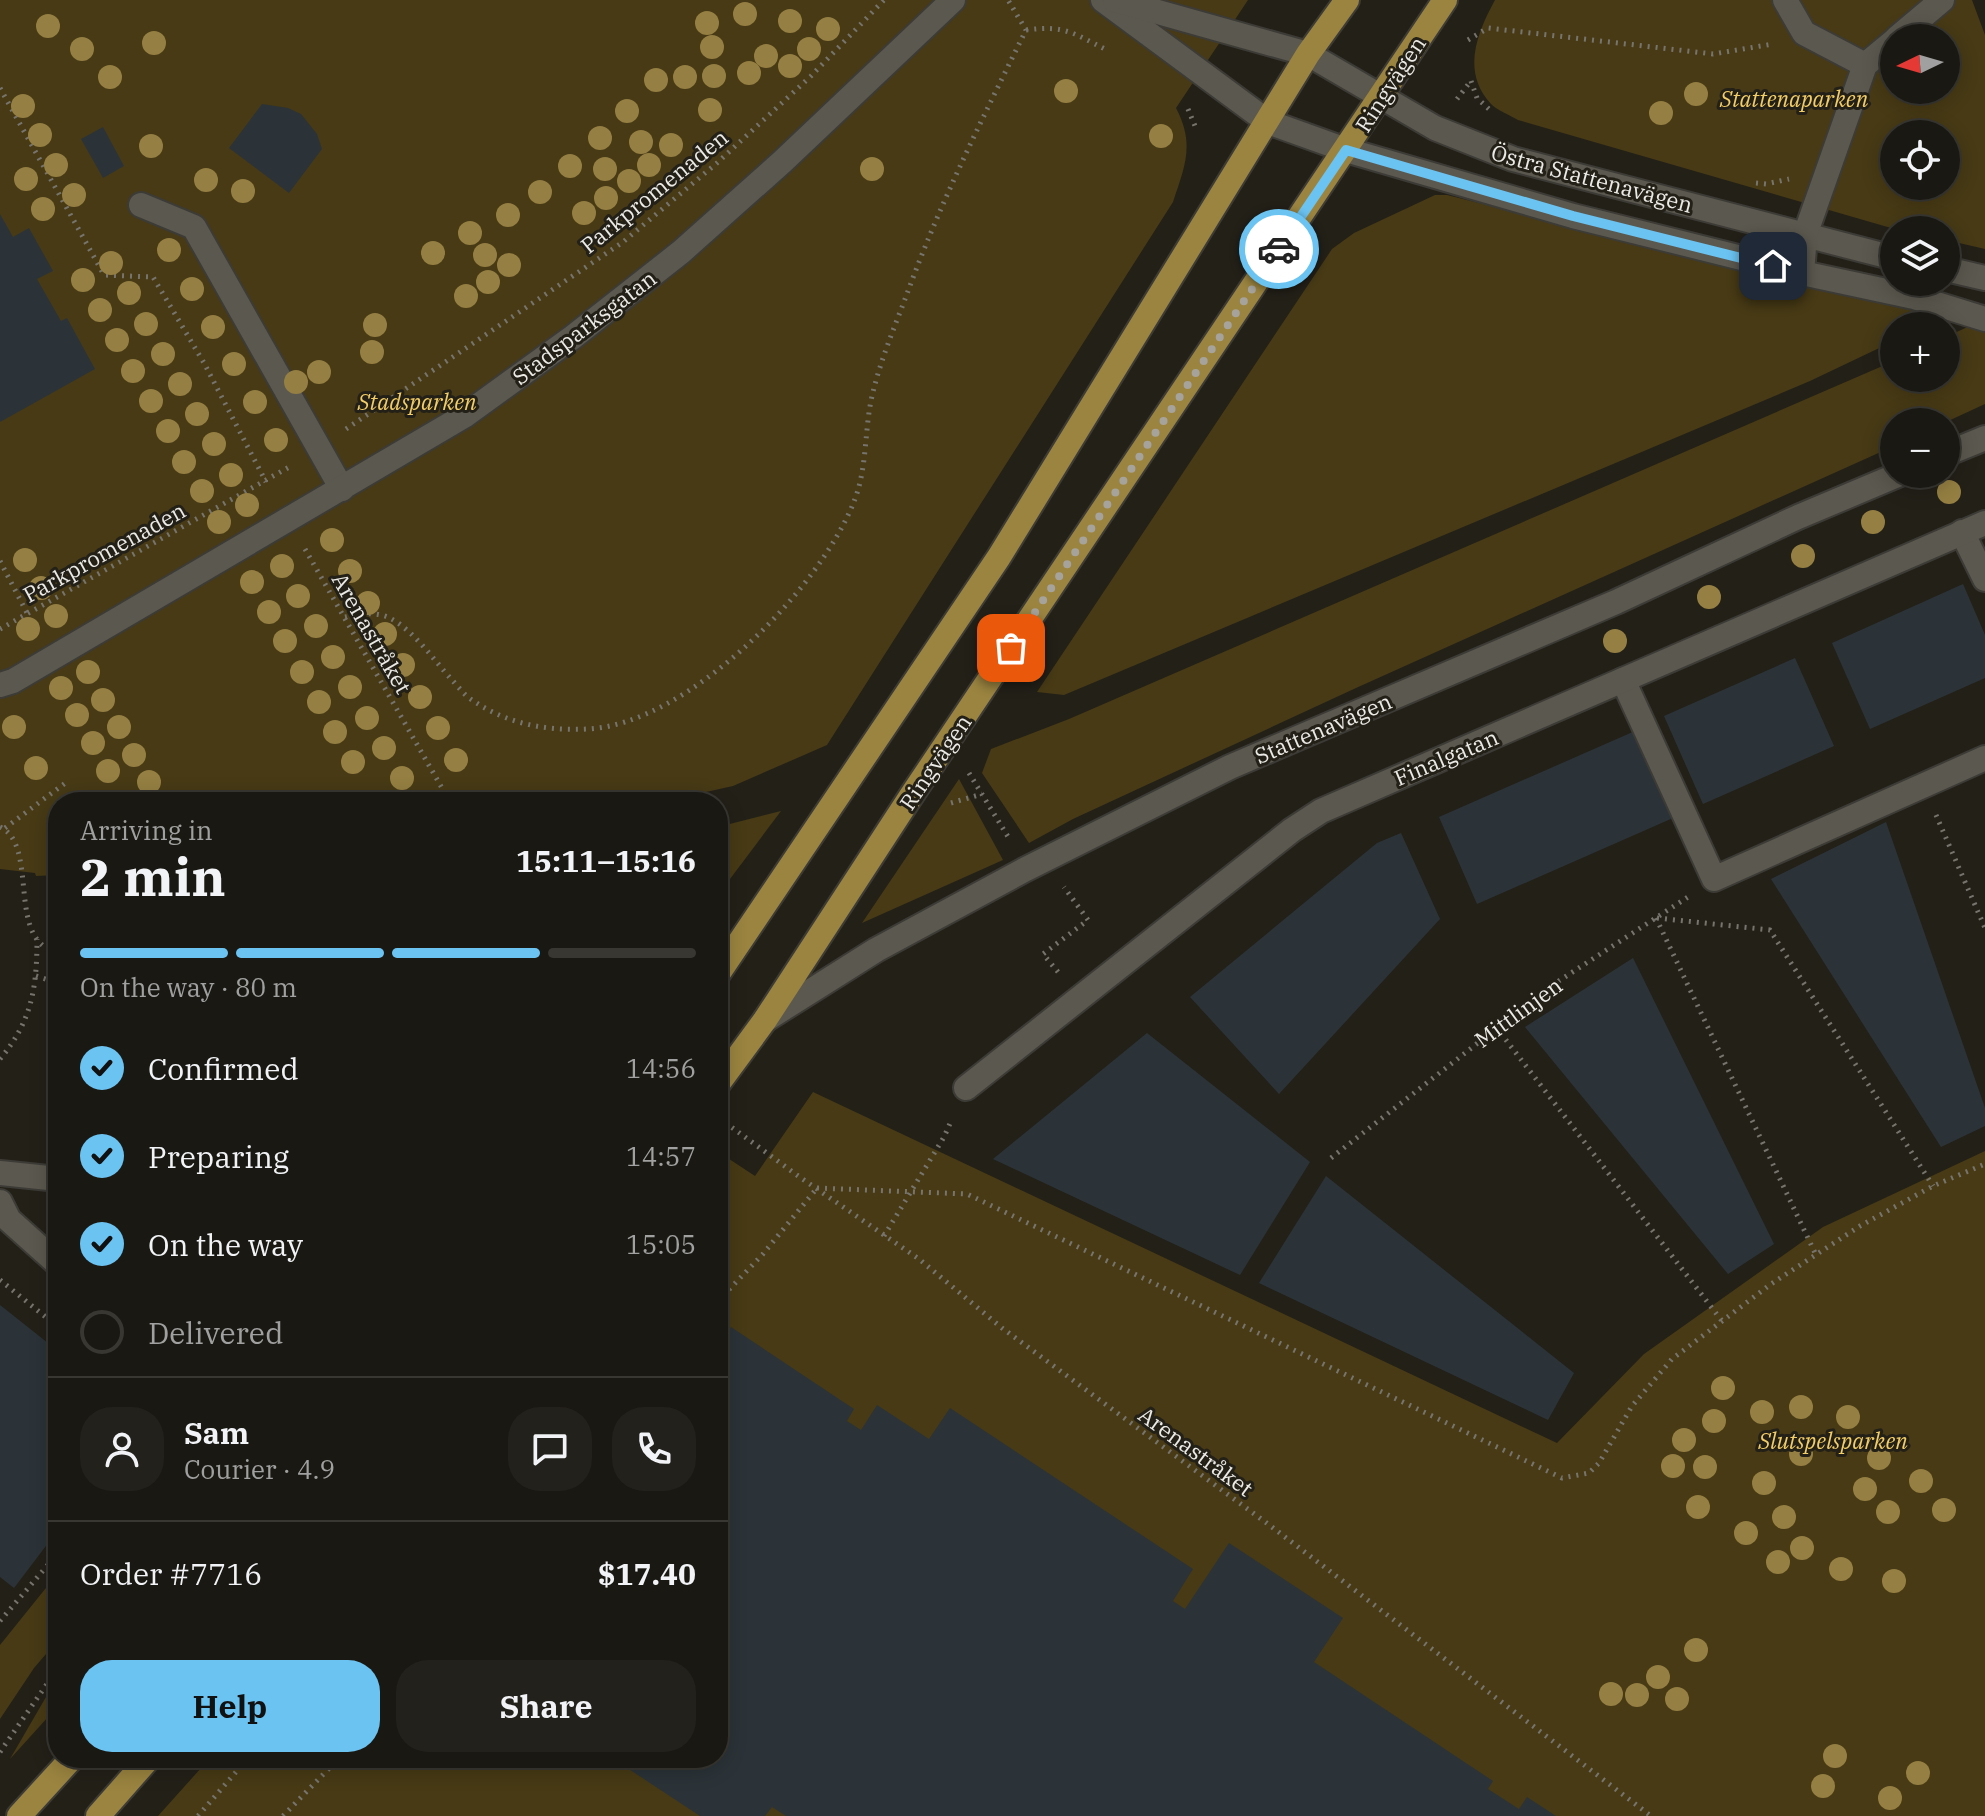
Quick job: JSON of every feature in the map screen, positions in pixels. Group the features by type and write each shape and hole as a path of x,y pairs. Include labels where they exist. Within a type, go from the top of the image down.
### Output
{"main road":[{"path":"728,959 999,557 1308,54 1347,0"},
{"name":"Ringvägen","path":"728,1070 765,1020 911,796 1445,0"},
{"path":"19,1816 63,1768"},
{"path":"98,1816 140,1768"}],"street":[{"name":"Stadsparksgatan","path":"0,685 13,681 464,416 573,337 681,252 782,162 953,0"},
{"path":"1103,0 1268,122"},
{"path":"1115,0 1308,54"},
{"path":"1785,0 1804,33 1865,65"},
{"path":"1914,24 1942,0"},
{"path":"1802,273 1805,235 1865,65 1880,52"},
{"name":"Östra Stattenavägen","path":"1308,54 1380,99 1443,132 1513,159 1880,254"},
{"name":"Östra Stattenavägen","path":"1268,122 1346,150 1573,216 1802,273 1914,297 1985,319"},
{"path":"141,205 194,227 342,489"},
{"path":"1960,272 1985,278"},
{"path":"1960,448 1985,438"},
{"name":"Stattenavägen","path":"765,1020 876,950 1026,869 1230,767 1616,602 1880,482"},
{"name":"Finalgatan","path":"966,1088 1280,839 1321,811 1985,523"},
{"path":"1962,532 1985,579"},
{"path":"1623,680 1714,879 1985,758"},
{"path":"0,1173 48,1178"},
{"path":"0,1202 9,1220 48,1255"}],"path":[{"name":"Parkpromenaden","path":"422,379 623,242 717,163 811,76 884,0"},
{"path":"1008,0 1026,30"},
{"path":"1468,40 1488,28 1713,54 1765,47 1804,33"},
{"path":"1026,30 1064,29 1116,54"},
{"path":"345,617 381,615 400,623 469,699 501,717 536,728 588,729 631,722 668,703 726,664 776,619 824,559 844,525 857,495 866,454 873,392 913,280 984,114 1026,30"},
{"path":"1471,81 1477,98 1493,113"},
{"name":"Arenastråket","path":"0,88 104,275 153,277 204,363 288,521 444,792"},
{"path":"1182,100 1195,126"},
{"path":"1752,183 1766,184 1789,179 1800,168"},
{"name":"Parkpromenaden","path":"0,629 266,481"},
{"path":"0,561 27,613"},
{"path":"967,769 1026,869"},
{"path":"53,792 68,781"},
{"path":"1924,786 1985,928"},
{"path":"951,803 982,794"},
{"path":"48,795 2,828 12,837 17,851 27,910 37,939 48,949"},
{"name":"Mittlinjen","path":"1331,1158 1548,988 1714,879"},
{"path":"1069,963 1057,973 1043,954 1088,920 1074,902"},
{"path":"1656,918 1770,930 1933,1186"},
{"path":"1656,918 1816,1255"},
{"path":"0,1059 12,1044 31,1008 37,939"},
{"path":"36,976 48,980"},
{"path":"1496,1027 1722,1321"},
{"path":"884,1236 944,1137 966,1088"},
{"name":"Arenastråket","path":"728,1125 919,1259 1002,1328 1268,1524 1651,1816"},
{"path":"728,1291 763,1254 817,1188 967,1194 1562,1478 1589,1473 1599,1463 1632,1406 1672,1359 1771,1284 1860,1226 1933,1186 1985,1164"},
{"path":"0,1280 48,1319"},
{"path":"0,1621 48,1565"},
{"path":"0,1752 48,1682"},
{"path":"198,1816 239,1768"},
{"path":"283,1816 329,1768"}],"green space":[{"name":"Stadsparken","path":"0,0 1248,0 1176,108 1187,144 1173,202 827,745 733,786 706,792 48,792 48,875 0,869"},
{"name":"Stattenaparken","path":"1495,0 1972,0 1985,35 1985,249 1960,243 1960,216 1880,216 1880,225 1518,120 1491,104 1476,79 1475,52"},
{"path":"1435,195 1447,195 1795,282 1935,312 1880,312 1880,348 1810,381 1064,695 1037,692 1332,249 1354,233"},
{"path":"1976,323 1985,327 1985,404 1960,416 1960,408 1880,408 1880,452 1356,688 1073,819 1029,843 982,773 991,749 1069,719 1880,367 1880,392 1960,392 1960,330"},
{"path":"959,779 1003,860 862,923"},
{"path":"781,811 728,882 728,824"},
{"name":"Slutspelsparken","path":"813,1092 1557,1443 1644,1354 1823,1227 1985,1151 1985,1816 158,1816 201,1768 728,1768 728,1158 755,1176"},
{"path":"48,1585 48,1652 0,1719 0,1645"},
{"path":"48,1694 48,1717 10,1759"}],"building":[{"path":"262,104 288,108 301,114 317,134 322,149 289,193 229,148"},
{"path":"103,127 124,166 103,178 81,139"},
{"path":"0,214 13,237 29,228 53,271 37,279 61,321 67,318 95,369 0,422"},
{"path":"1963,584 1985,635 1985,678 1870,729 1832,643"},
{"path":"1795,658 1834,746 1703,804 1664,716"},
{"path":"1635,731 1673,818 1477,904 1439,817"},
{"path":"1886,822 1985,1108 1985,1126 1941,1147 1771,879"},
{"path":"1401,833 1440,919 1279,1094 1190,997 1377,843"},
{"path":"1633,958 1774,1244 1728,1274 1525,1027"},
{"path":"1147,1033 1310,1162 1240,1275 993,1159"},
{"path":"1326,1176 1574,1373 1548,1420 1259,1283"},
{"path":"0,1305 48,1343 48,1543 14,1588 0,1577"},
{"path":"731,1327 854,1409 847,1421 861,1430 877,1405 929,1439 950,1408 1193,1569 1173,1601 1185,1609 1229,1543 1343,1618 1314,1662 1493,1781 1488,1789 1519,1809 1527,1797 1556,1816 786,1816 772,1807 765,1816 700,1816 627,1768 728,1768 728,1332"}],"way so far":[{"path":"1011,648 1279,249"}],"route":[{"path":"1279,249 1346,150 1573,216 1773,266"}]}
